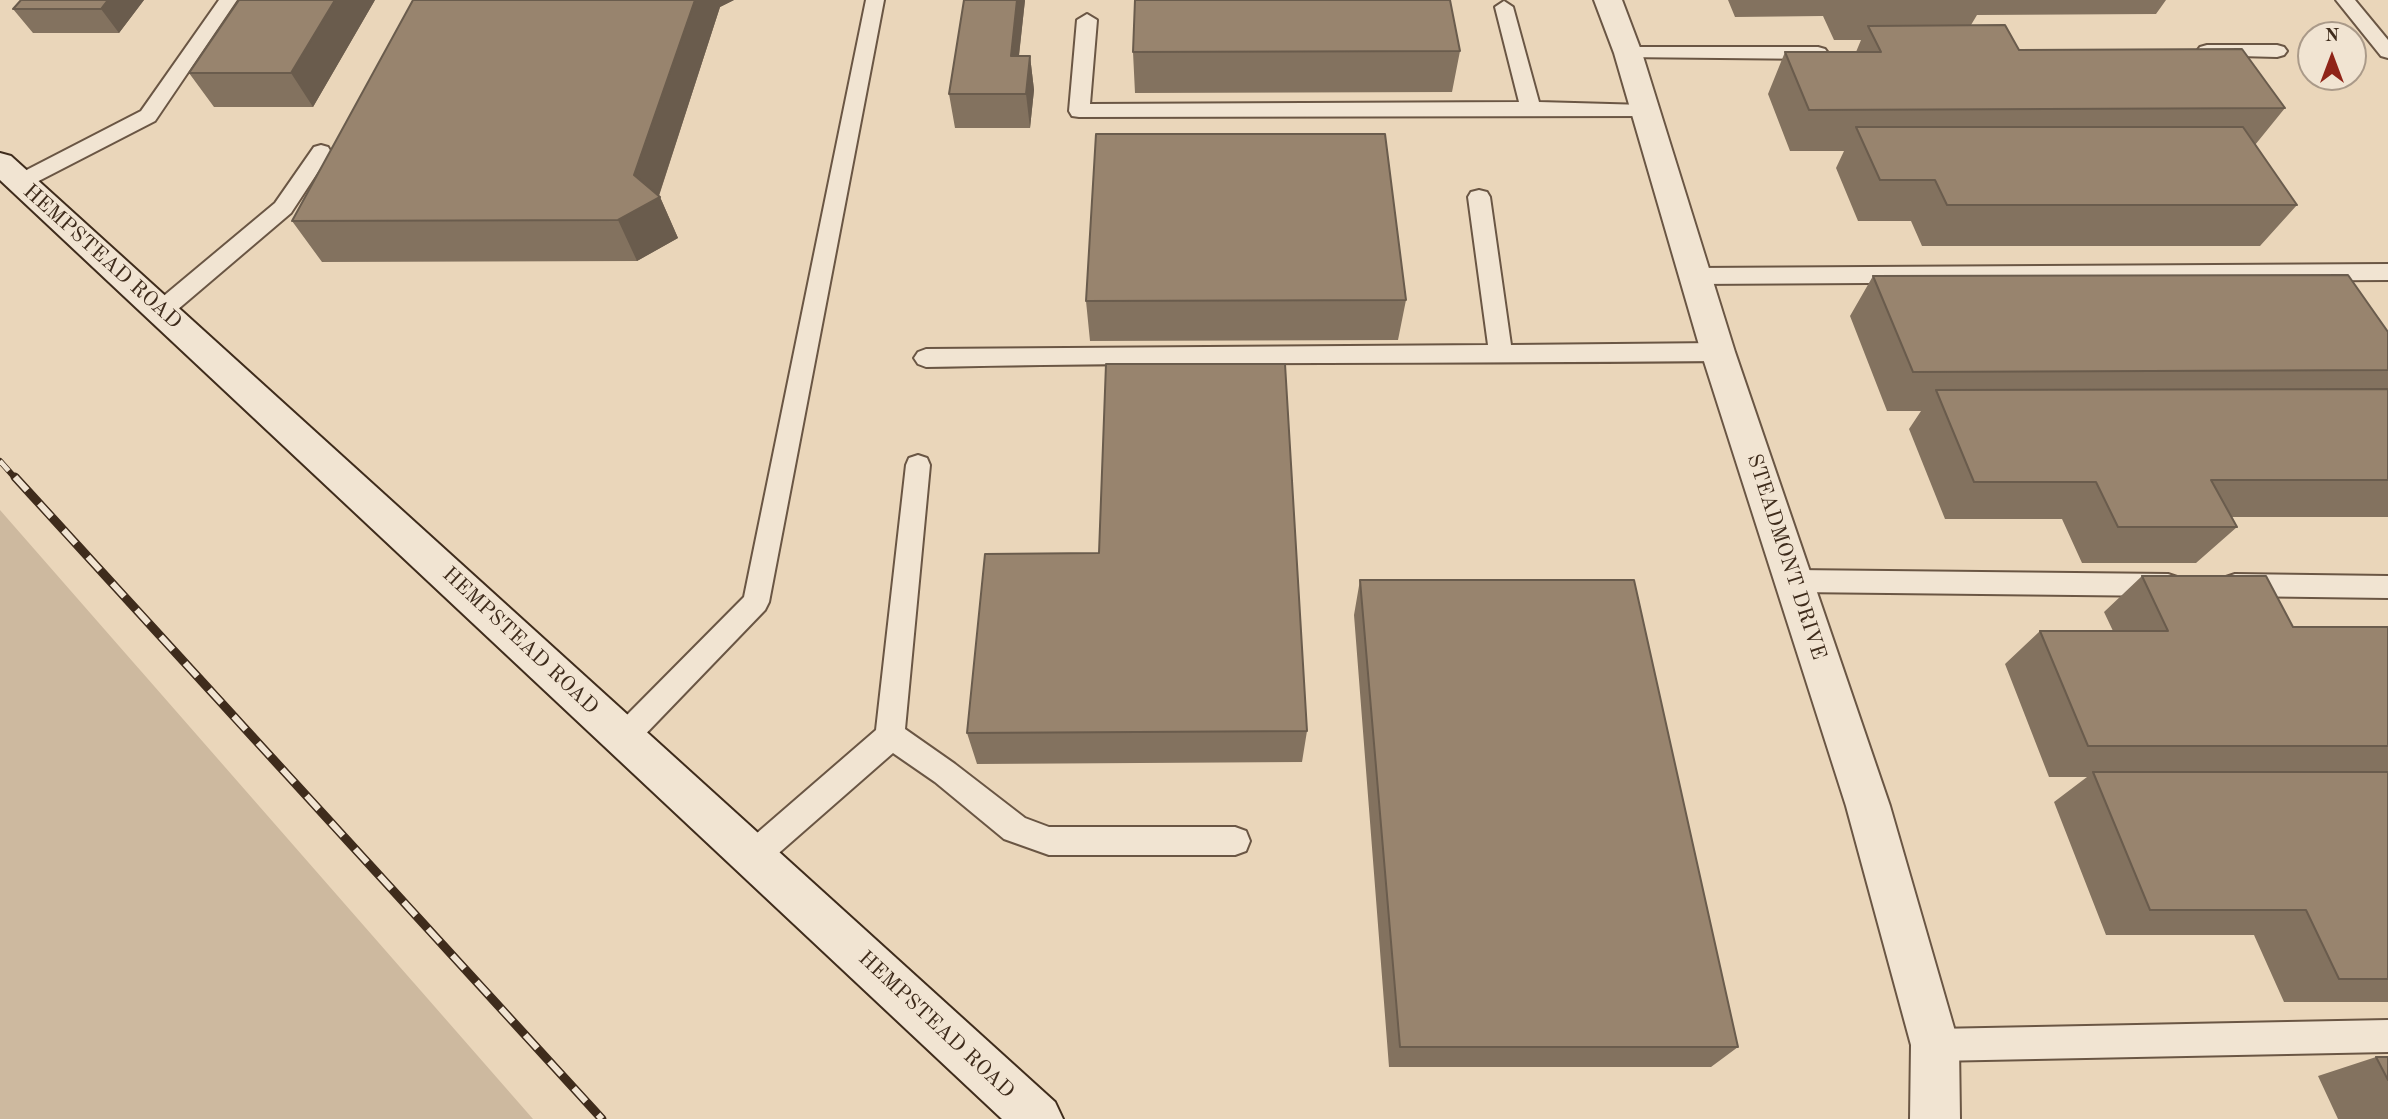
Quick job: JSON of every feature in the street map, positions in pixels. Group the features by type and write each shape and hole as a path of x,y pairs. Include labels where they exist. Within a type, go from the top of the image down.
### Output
{"main road":[{"name":"STEADMONT DRIVE","path":"1608,0 1628,53 1718,352 1796,581 1868,806 1936,1045 1935,1119"},
{"name":"HEMPSTEAD ROAD","path":"10,173 162,310 1038,1119"}],"lane":[{"path":"10,173 148,116 228,0"},
{"path":"624,737 756,602 875,0"},
{"path":"2345,0 2388,52"},
{"path":"1504,7 1531,109"},
{"path":"1087,20 1079,111 1645,111"},
{"path":"2194,51 2277,51"},
{"path":"1628,53 1835,52"},
{"path":"162,310 283,208 321,152"},
{"path":"1479,197 1501,356"},
{"path":"1695,276 2388,272"},
{"path":"926,358 1082,354 1501,356 1718,352"},
{"path":"753,856 877,750 890,735 918,465"},
{"path":"1796,581 2388,587"},
{"path":"890,735 945,773 1016,829 1049,841 1235,841"},
{"path":"1936,1045 2388,1036"}],"shaded area":[{"path":"0,510 533,1119 0,1119"}],"building":[{"path":"21,0 108,0 101,9 13,9"},
{"path":"239,0 335,0 291,73 189,73"},
{"path":"413,0 695,0 634,175 660,197 618,220 292,221"},
{"path":"964,0 1017,0 1011,56 1030,56 1026,94 949,94"},
{"path":"1135,0 1450,0 1460,51 1133,52"},
{"path":"2005,25 2019,50 2242,49 2285,108 1809,110 1785,52 1881,52 1868,26"},
{"path":"1856,127 2243,127 2297,205 1947,205 1935,180 1880,180"},
{"path":"1096,134 1385,134 1406,300 1086,301"},
{"path":"2348,275 2388,332 2388,370 1913,372 1873,276"},
{"path":"1106,364 1285,364 1307,731 967,733 985,554 1099,553"},
{"path":"2388,389 2388,480 2211,480 2237,527 2118,527 2096,482 1974,482 1936,390"},
{"path":"2142,576 2266,576 2293,627 2388,627 2388,746 2088,746 2040,631 2168,631"},
{"path":"1360,580 1634,580 1738,1047 1400,1047"},
{"path":"2093,772 2388,772 2388,979 2339,979 2306,910 2150,910"},
{"path":"2376,1057 2388,1057 2388,1080"}],"railway":[{"path":"0,461 16,479"},
{"path":"15,477 602,1119"}]}
